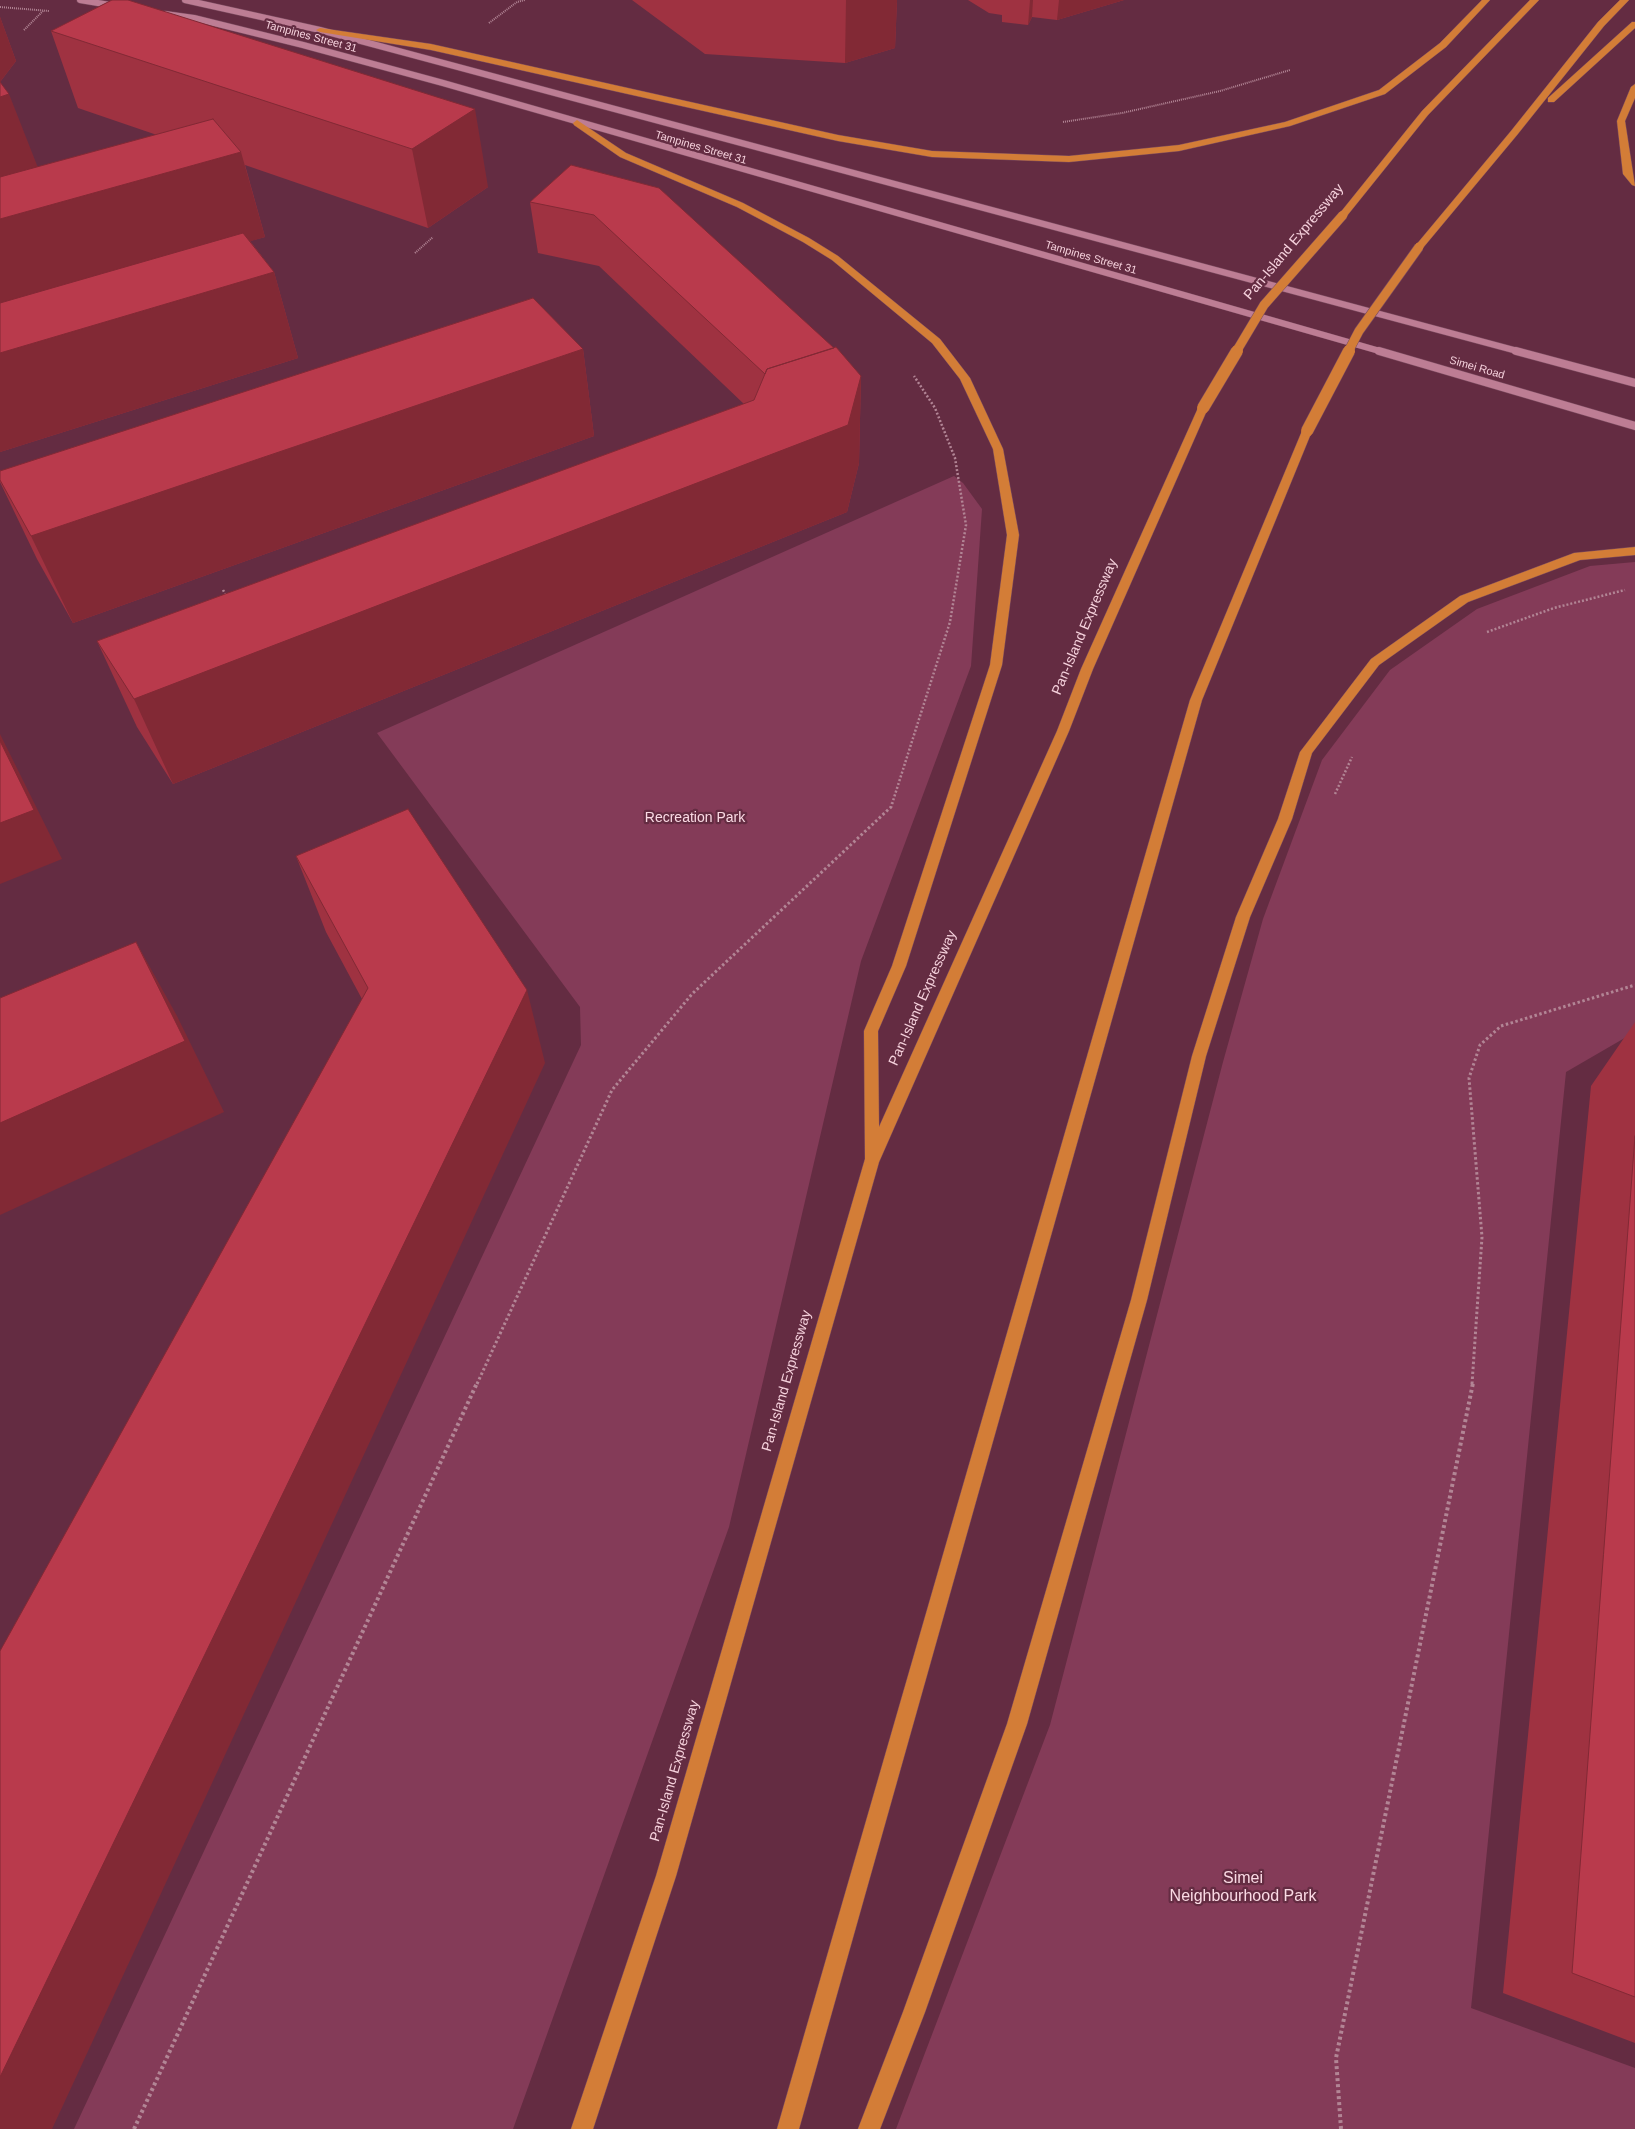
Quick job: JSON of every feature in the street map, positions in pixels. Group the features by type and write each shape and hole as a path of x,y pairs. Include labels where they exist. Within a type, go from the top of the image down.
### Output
{"highway":[{"path":"320,30 431,47 838,138 932,154 1069,159 1179,148 1287,124 1382,92 1443,45 1486,0"},
{"name":"Pan-Island Expressway","path":"582,2129 666,1876 871,1162 1063,731 1086,669 1203,408 1264,305 1343,215 1425,113 1534,0"},
{"path":"788,2129 1196,700 1307,431 1359,331 1419,247 1514,133 1601,24 1625,0"},
{"path":"1514,133 1635,24"},
{"path":"1635,87 1621,121 1628,174 1635,183"},
{"path":"578,123 623,154 740,205 806,240 835,258 936,341 965,378 998,448 1013,534 996,665 899,966 871,1031 871,1162"},
{"path":"869,2129 914,2012 1017,1724 1139,1300 1199,1056 1243,917 1285,819 1306,752 1375,662 1464,598 1578,556 1635,551"}],"main road":[{"path":"80,0 128,8"},
{"name":"Tampines Street 31","path":"185,0 320,30 541,91 1335,303"},
{"name":"Tampines Street 31","path":"156,12 194,18 443,83 1313,332"},
{"name":"Simei Road","path":"1335,303 1635,383"},
{"name":"Simei Road","path":"1313,332 1635,426"}],"path":[{"path":"489,23 517,2 525,0"},
{"path":"0,7 53,11"},
{"path":"24,30 44,10"},
{"path":"1056,123 1122,113 1220,91 1290,70"},
{"path":"415,253 433,237"},
{"path":"134,2129 612,1090 692,994 891,807 950,622 966,525 955,458 936,408 911,372"},
{"path":"1484,633 1554,608 1632,588"},
{"path":"223,590 227,598"},
{"path":"1332,802 1356,748"},
{"path":"1341,2129 1336,2058 1472,1391 1482,1237 1469,1078 1480,1045 1501,1026 1635,985"}],"green space":[{"name":"Recreation Park","path":"954,476 963,483 982,509 971,666 861,961 729,1527 513,2129 74,2129 581,1045 580,1007 377,733"},
{"name":"Simei Neighbourhood Park","path":"1635,562 1635,1032 1566,1072 1471,2008 1635,2068 1635,2129 896,2129 1050,1725 1223,1062 1263,919 1322,760 1390,670 1477,609 1590,566"}],"building":[{"path":"112,0 128,0 475,109 412,149 51,31"},
{"path":"0,82 9,94 0,97"},
{"path":"213,119 241,152 0,219 0,177"},
{"path":"571,165 659,188 834,348 767,369 765,374 594,215 530,202"},
{"path":"243,233 274,272 0,353 0,303"},
{"path":"533,298 583,349 31,536 0,480 0,471"},
{"path":"836,347 861,376 848,425 134,699 97,641 754,400 767,369"},
{"path":"0,741 34,810 0,823"},
{"path":"408,809 527,990 0,2077 0,1651 368,988 296,856"},
{"path":"136,942 185,1041 0,1123 0,998"},
{"path":"1635,1136 1635,1997 1572,1973"}]}
